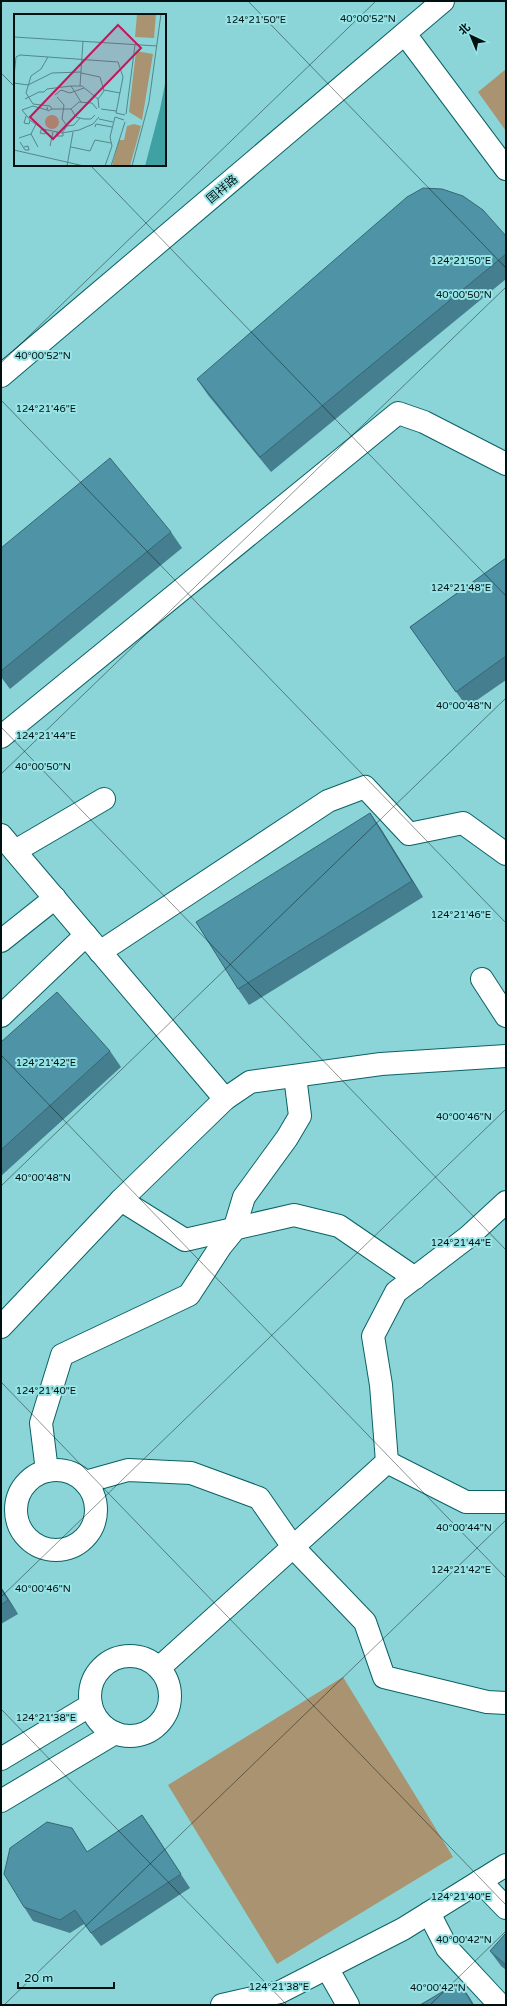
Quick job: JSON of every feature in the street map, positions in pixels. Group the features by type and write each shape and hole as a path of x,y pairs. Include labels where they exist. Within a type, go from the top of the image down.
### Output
{"street":[{"name":"国祥路","path":"1,376 443,1"},
{"path":"405,34 506,169"},
{"path":"1,737 398,414 424,422 506,464"},
{"path":"100,952 328,801 365,787 409,834 463,823 506,854"},
{"path":"104,799 8,843 225,1099"},
{"path":"1,941 55,898"},
{"path":"1,1016 86,935"},
{"path":"482,979 506,1016"},
{"path":"1,1327 121,1200 225,1099 250,1082 381,1064 506,1056"},
{"path":"47,1471 41,1423 62,1355 189,1295 221,1246 234,1230 244,1197 287,1138 300,1116 295,1076"},
{"path":"121,1200 185,1240 234,1230 294,1215 339,1226 415,1278"},
{"path":"387,1462 381,1385 372,1336 396,1292 468,1237 506,1202"},
{"path":"387,1462 466,1502 506,1502"},
{"path":"159,1668 387,1462"},
{"path":"85,1482 128,1470 191,1474 259,1498 293,1547 365,1622 384,1677 487,1702 506,1704"},
{"path":"47,1471 68,1472 74,1474 85,1482 93,1494 97,1508 95,1521 89,1534 79,1543 66,1550 42,1548 31,1541 22,1532 17,1520 16,1508 10,1495 36,1476 47,1471"},
{"path":"135,1656 148,1660 159,1668 167,1680 170,1693 169,1707 163,1719 153,1729 140,1734 128,1736 115,1733 104,1727 96,1717 91,1705 90,1693 93,1680 100,1670 110,1662 121,1657 135,1656"},
{"path":"1,1759 91,1705"},
{"path":"1,1801 115,1733"},
{"path":"222,2005 256,2001 280,1992 403,1929 506,1865"},
{"path":"480,1881 506,1908"},
{"path":"429,1913 447,1948 500,2005"},
{"path":"327,1968 348,2005"}],"shaded area":[{"path":"506,69 506,131 478,92"},
{"path":"343,1677 453,1857 277,1964 168,1785"}],"building":[{"path":"423,188 442,189 463,196 483,210 506,236 506,254 260,457 197,379 407,197"},
{"path":"110,458 171,532 1,671 1,548"},
{"path":"506,558 506,656 456,692 410,627"},
{"path":"370,813 412,881 238,989 196,922"},
{"path":"57,992 110,1051 1,1150 1,1042"},
{"path":"1,1589 8,1600 1,1605"},
{"path":"142,1815 181,1874 91,1933 75,1910 60,1920 24,1907 4,1874 10,1848 47,1822 72,1828 87,1852"},
{"path":"506,1933 506,1965 490,1951"},
{"path":"459,1982 473,2005 420,2005"}]}
